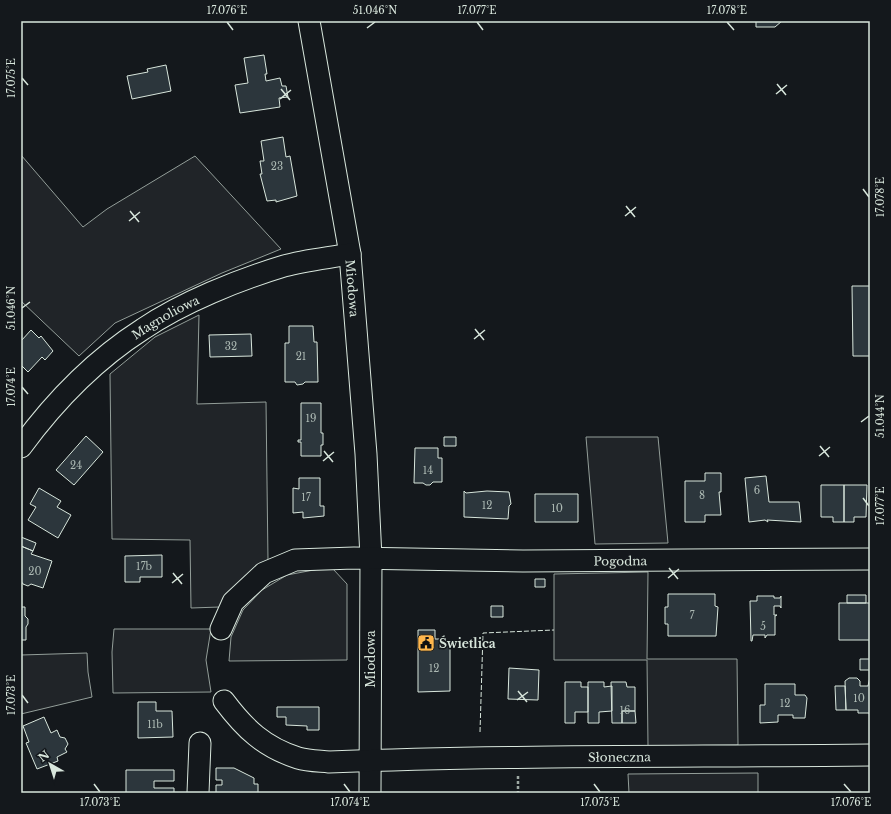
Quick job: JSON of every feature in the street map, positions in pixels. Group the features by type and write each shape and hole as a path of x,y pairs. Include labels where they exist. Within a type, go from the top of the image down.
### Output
{"street":[{"name":"Miodowa","path":"309,21 350,254 366,454 371,558 370,793"},
{"name":"Magnoliowa","path":"21,447 34,430 94,366 143,328 230,285 285,266 350,254"},
{"name":"Pogodna","path":"371,558 523,561 870,559"},
{"path":"221,629 233,602 264,573 296,560 371,558"},
{"path":"224,700 240,722 260,741 299,759 329,762 370,760"},
{"path":"198,793 200,743"},
{"name":"Słoneczna","path":"370,760 567,756 629,757 870,755"}],"path":[{"path":"517,770 518,793"}],"shaded area":[{"path":"21,155 83,227 107,209 195,156 281,249 222,273 115,323 79,356 21,301"},
{"path":"199,315 197,404 266,402 268,561 241,581 229,593 220,607 191,608 190,540 112,539 110,374 155,337"},
{"path":"586,437 658,437 668,543 595,544"},
{"path":"319,569 333,569 347,584 347,660 229,661 231,637 243,610 262,590 287,575"},
{"path":"648,572 647,659 737,659 738,745 648,746 647,660 554,660 554,574"},
{"path":"114,629 211,629 206,660 211,692 113,693 112,652"},
{"path":"87,653 92,697 21,714 21,655"},
{"path":"758,773 758,793 629,793 628,774"}],"building":[{"path":"756,21 782,21 775,27 756,27"},
{"path":"264,55 267,74 265,74 266,81 280,78 282,86 286,86 288,97 279,98 280,107 240,113 235,85 248,83 244,58"},
{"path":"166,65 171,91 132,99 127,76 148,72 147,69"},
{"path":"283,137 286,157 290,156 297,196 276,202 276,200 267,201 260,174 262,174 260,161 264,161 261,141"},
{"path":"852,286 870,286 870,356 853,356"},
{"path":"289,326 313,326 314,342 317,342 318,382 305,382 297,385 295,382 285,382 285,343 289,343"},
{"path":"31,330 39,338 41,336 53,351 45,360 42,357 28,372 21,365 21,341"},
{"path":"251,334 252,356 210,357 209,335"},
{"path":"301,403 321,403 321,433 323,433 323,445 321,445 321,456 301,456 301,442 298,442 298,440 301,440"},
{"path":"86,436 103,452 74,485 56,470"},
{"path":"444,437 456,437 456,446 444,446"},
{"path":"415,448 438,448 438,458 442,458 442,482 433,482 430,485 414,483"},
{"path":"705,473 721,473 721,492 719,492 721,515 705,515 705,522 685,522 685,481 705,481"},
{"path":"766,476 769,502 799,502 801,522 767,520 768,522 765,520 749,522 745,478"},
{"path":"299,478 320,478 320,506 324,506 324,516 303,518 303,512 293,513 293,488 299,489"},
{"path":"821,485 844,485 844,522 833,522 833,517 821,517"},
{"path":"844,485 867,485 866,517 854,517 854,522 844,522"},
{"path":"39,488 61,501 57,507 71,515 58,538 28,520 36,507 30,504"},
{"path":"464,491 466,493 487,491 509,492 511,504 509,506 508,519 464,517"},
{"path":"535,494 578,494 578,522 535,522"},
{"path":"21,537 36,543 33,551 21,546"},
{"path":"21,546 33,551 31,554 52,561 43,588 31,584 28,586 23,584 21,581"},
{"path":"162,555 162,577 140,577 140,582 125,582 125,556"},
{"path":"535,579 545,579 545,587 535,587"},
{"path":"668,594 715,594 715,606 718,607 716,636 668,636 668,624 665,624 665,607 668,607"},
{"path":"847,595 866,595 866,603 847,603"},
{"path":"757,596 774,596 774,598 780,598 781,596 781,608 780,606 774,606 774,615 777,615 775,616 775,635 767,635 765,638 765,635 753,635 751,641 750,601 757,601"},
{"path":"839,603 870,603 870,640 839,640"},
{"path":"491,606 503,606 503,617 491,617"},
{"path":"21,607 25,607 25,616 28,619 28,624 26,627 26,640 21,640"},
{"path":"418,630 435,630 435,639 441,639 441,645 450,644 450,691 418,692"},
{"path":"860,659 870,659 870,670 860,670"},
{"path":"509,668 539,670 538,700 508,699"},
{"path":"870,677 870,716 869,713 858,713 858,710 846,710 845,681 849,678 857,678 860,681 860,686 868,686"},
{"path":"565,682 581,682 581,687 588,687 588,712 575,712 575,723 565,723"},
{"path":"588,682 604,682 604,687 612,686 612,711 599,712 599,723 588,723"},
{"path":"611,682 626,682 627,687 635,687 635,711 622,711 622,723 612,723"},
{"path":"765,684 795,684 795,695 805,695 807,698 805,718 793,718 793,715 778,715 778,722 760,723 760,705 765,705"},
{"path":"835,686 845,686 846,710 836,710"},
{"path":"138,702 156,702 156,711 172,711 173,737 138,738"},
{"path":"277,707 319,707 319,730 307,730 307,726 286,725 286,717 277,717"},
{"path":"622,711 635,711 636,723 622,723"},
{"path":"44,717 51,733 57,730 60,737 65,738 68,744 65,749 67,752 57,757 58,761 37,769 26,743 29,742 23,726"},
{"path":"216,768 234,768 254,778 254,784 258,784 258,793 216,793 216,785 222,785 222,780 216,780"},
{"path":"126,770 174,770 174,781 154,781 154,788 174,788 174,793 126,793"}],"fence":[{"path":"480,732 483,633 554,630"}],"place":[{"name":"Świetlica","path":"426,643"}]}
